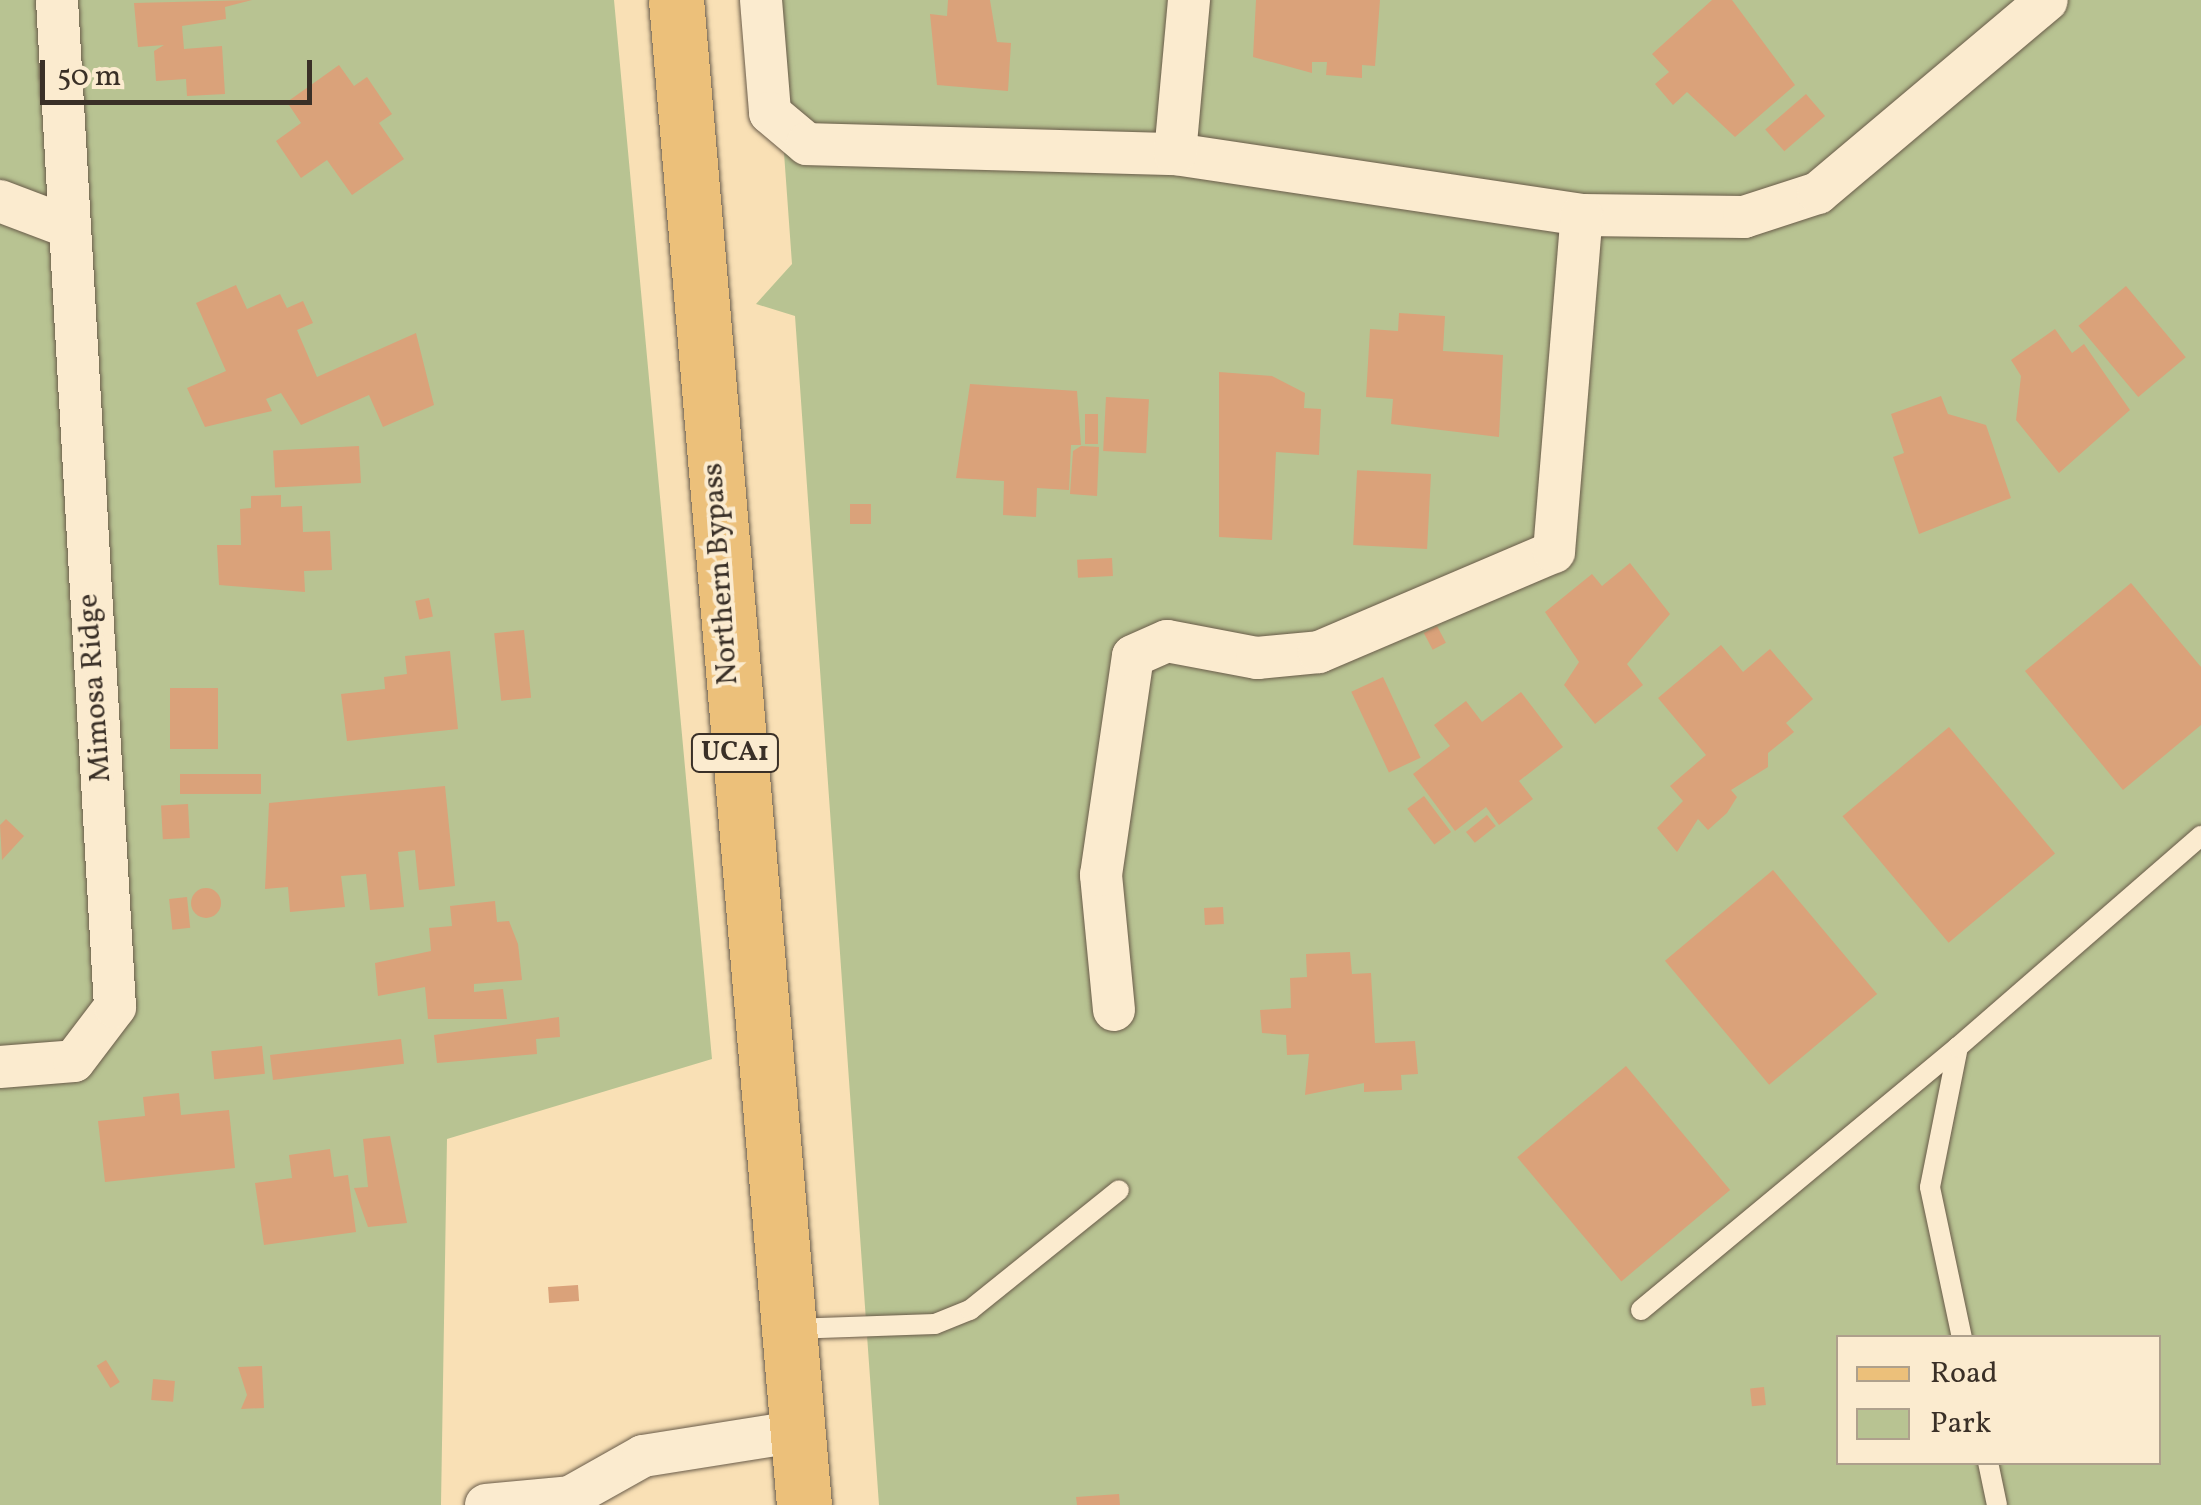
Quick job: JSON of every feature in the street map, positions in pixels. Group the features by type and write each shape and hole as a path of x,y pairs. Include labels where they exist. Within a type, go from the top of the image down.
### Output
{"main road":[{"name":"Northern Bypass","path":"676,0 784,1329 804,1505"}],"street":[{"name":"Mimosa Ridge","path":"0,1067 74,1062 115,1007 66,226 57,0"},
{"path":"761,0 770,114 807,144 1175,154 1582,216 1789,209 2047,0"},
{"path":"1175,154 1189,0"},
{"path":"0,201 66,226"},
{"path":"1114,1010 1101,875 1132,656 1167,640 1257,658 1319,652 1554,552 1582,216"},
{"path":"486,1505 581,1501 642,1456 794,1432"}],"lane":[{"path":"1641,1310 1958,1047 2201,836"},
{"path":"1958,1047 1930,1187 1961,1335"},
{"path":"784,1329 934,1324 970,1310 1119,1190"},
{"path":"1989,1465 1997,1505"}],"green space":[{"path":"0,0 614,0 712,1059 447,1139 441,1505 0,1505"},
{"path":"773,0 2201,0 2201,1505 879,1505 795,316 756,304 792,264"}],"building":[{"path":"252,0 225,7 226,19 182,26 184,49 222,46 225,94 187,96 186,79 156,81 154,51 164,45 138,47 134,3"},
{"path":"948,0 990,0 997,42 1011,43 1008,91 937,85 930,14 947,16"},
{"path":"1256,0 1380,0 1375,66 1362,65 1362,78 1326,75 1327,62 1312,62 1312,73 1253,57"},
{"path":"1712,0 1732,0 1795,85 1735,137 1687,92 1673,105 1655,84 1669,72 1652,54"},
{"path":"339,65 354,86 367,77 392,114 379,123 404,159 352,195 327,160 301,178 276,141 301,123 287,102"},
{"path":"1806,94 1825,116 1784,151 1765,129"},
{"path":"236,285 247,309 280,294 287,308 303,301 313,323 297,330 317,377 416,333 434,405 383,427 369,395 301,425 281,393 266,399 272,411 205,427 187,388 226,371 196,303"},
{"path":"2126,286 2186,357 2138,397 2079,326"},
{"path":"1399,313 1445,316 1443,351 1503,355 1499,437 1391,424 1393,399 1366,397 1370,329 1398,331"},
{"path":"2055,329 2072,353 2084,344 2130,410 2059,473 2016,420 2021,376 2011,360"},
{"path":"1219,372 1272,376 1305,393 1304,408 1321,409 1319,455 1276,452 1272,540 1219,537"},
{"path":"970,384 1077,391 1081,445 1071,445 1069,490 1037,488 1036,517 1003,515 1004,481 956,478"},
{"path":"1941,396 1948,414 1986,425 2011,498 1919,534 1893,457 1904,453 1891,414"},
{"path":"1106,397 1149,399 1146,453 1103,451"},
{"path":"1085,414 1098,414 1098,444 1085,444"},
{"path":"359,446 361,483 275,487 273,451"},
{"path":"1081,446 1099,447 1097,496 1070,494 1073,451"},
{"path":"1357,470 1431,474 1427,549 1353,545"},
{"path":"281,495 281,507 302,506 303,532 330,531 332,570 304,571 305,592 219,585 217,545 241,545 240,509 251,508 251,496"},
{"path":"850,504 871,504 871,524 850,524"},
{"path":"1112,558 1113,576 1078,578 1077,560"},
{"path":"1630,563 1670,614 1627,664 1643,685 1595,724 1564,685 1579,662 1545,612 1592,574 1602,586"},
{"path":"2131,583 2201,667 2201,725 2123,790 2025,671"},
{"path":"429,598 433,617 419,619 415,601"},
{"path":"1437,626 1446,643 1433,650 1424,633"},
{"path":"524,630 531,698 501,701 494,633"},
{"path":"1721,645 1743,672 1770,649 1813,699 1786,723 1794,732 1768,753 1768,767 1731,790 1737,797 1727,813 1708,830 1698,819 1677,852 1657,828 1683,801 1670,786 1706,755 1658,698"},
{"path":"450,651 458,729 347,741 341,694 385,689 384,677 407,674 405,656"},
{"path":"1383,677 1421,758 1389,772 1351,692"},
{"path":"170,688 218,688 218,749 170,749"},
{"path":"1521,692 1563,747 1519,781 1533,799 1499,825 1486,807 1455,831 1413,774 1450,746 1434,725 1466,701 1482,722"},
{"path":"1949,727 2055,853 1949,943 1843,816"},
{"path":"180,774 261,774 261,794 180,794"},
{"path":"445,786 455,886 419,890 415,850 398,852 404,907 370,910 366,874 341,876 345,907 290,912 288,887 265,889 269,803"},
{"path":"1424,796 1451,832 1434,845 1407,809"},
{"path":"188,804 190,838 163,839 161,805"},
{"path":"1487,815 1496,826 1475,843 1466,832"},
{"path":"6,819 24,836 2,860 0,825"},
{"path":"1773,870 1877,994 1769,1085 1665,961"},
{"path":"206,888 217,892 221,903 217,914 206,918 195,914 191,903 195,892"},
{"path":"187,897 190,928 172,930 169,899"},
{"path":"495,901 497,922 509,921 518,944 522,980 474,984 474,992 503,989 507,1019 428,1019 425,987 378,996 375,963 431,951 429,928 452,926 450,906"},
{"path":"1223,907 1224,924 1205,925 1204,908"},
{"path":"1350,952 1352,974 1371,973 1375,1043 1415,1041 1418,1074 1401,1075 1402,1090 1364,1092 1364,1083 1305,1095 1309,1054 1287,1055 1286,1035 1262,1033 1260,1010 1291,1008 1290,978 1307,977 1306,954"},
{"path":"559,1017 560,1037 536,1039 537,1054 437,1063 434,1035"},
{"path":"401,1039 404,1064 273,1080 270,1055"},
{"path":"262,1046 265,1074 214,1079 211,1051"},
{"path":"1626,1066 1730,1190 1621,1281 1517,1157"},
{"path":"179,1093 181,1115 229,1110 235,1168 105,1182 98,1121 145,1116 143,1097"},
{"path":"390,1136 407,1223 368,1227 354,1188 368,1187 363,1139"},
{"path":"330,1149 334,1177 348,1175 356,1232 264,1245 255,1183 292,1178 289,1155"},
{"path":"578,1285 579,1301 549,1303 548,1287"},
{"path":"106,1360 120,1382 110,1388 97,1366"},
{"path":"262,1366 264,1408 241,1409 247,1395 238,1367"},
{"path":"153,1379 175,1381 173,1402 151,1400"},
{"path":"1764,1387 1766,1405 1752,1406 1750,1388"},
{"path":"1119,1494 1120,1505 1077,1505 1076,1497"}]}
